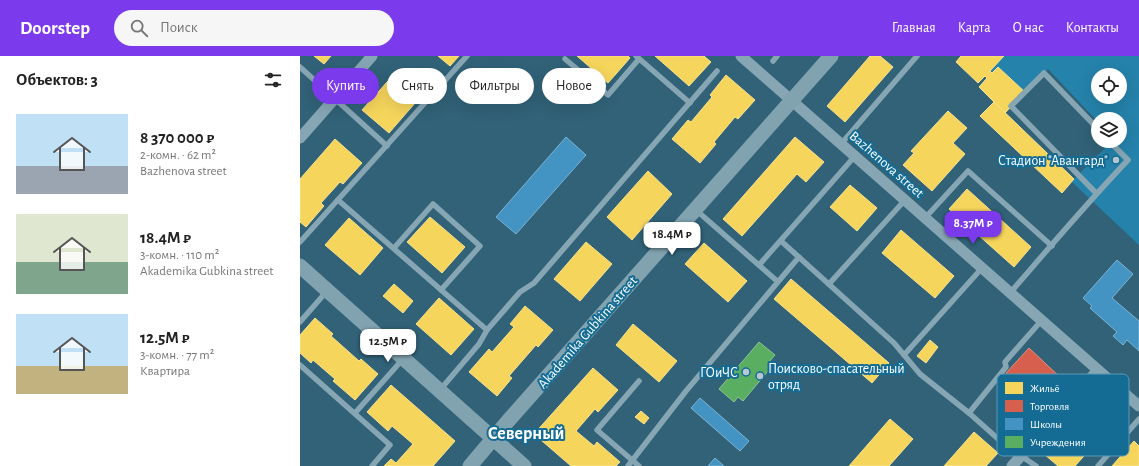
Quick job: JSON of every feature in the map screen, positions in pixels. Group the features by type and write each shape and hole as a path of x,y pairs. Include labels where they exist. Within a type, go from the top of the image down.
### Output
{"street":[{"path":"361,68 372,56"},
{"name":"Bazhenova street","path":"741,56 1103,374"},
{"name":"Akademika Gubkina street","path":"470,466 508,421 831,56"},
{"path":"300,138 330,104"},
{"path":"300,266 524,466"},
{"path":"1094,374 1098,370"},
{"name":"Bazhenova street","path":"1129,397 1139,406"},
{"path":"1012,466 1021,456"}],"lane":[{"path":"300,242 468,56"},
{"path":"841,144 917,56"},
{"path":"565,59 608,95 638,58 690,103"},
{"path":"300,68 312,79"},
{"path":"439,390 479,344 487,330 520,292 534,283 717,71"},
{"path":"1091,122 1044,73 1011,106 1096,193"},
{"path":"340,104 387,146"},
{"path":"1010,293 1096,193 1128,160 1117,148"},
{"path":"759,265 855,156"},
{"path":"925,218 968,171 1052,246"},
{"path":"338,200 487,330"},
{"path":"829,284 905,200"},
{"path":"394,248 433,204 480,246 441,290"},
{"path":"695,209 778,281"},
{"path":"781,241 894,343 920,374 969,413 997,438"},
{"path":"628,466 686,391 799,257"},
{"path":"904,355 982,268"},
{"path":"300,322 328,291"},
{"path":"1000,374 1006,367 1005,362 1042,320"},
{"path":"355,413 403,358"},
{"path":"300,365 390,445 372,466"},
{"path":"969,413 997,378"},
{"path":"639,382 597,430 639,466"},
{"path":"1129,430 1139,419"},
{"path":"1021,456 1036,466"},
{"path":"1098,466 1107,456"}],"shaded area":[{"name":"Стадион \"Авангард\"","path":"961,56 1139,56 1139,245 1072,182 1062,193 980,116 994,102 979,87 987,78 985,76 978,83 956,62","holes":["1048,69 1091,115 1091,112 1127,112 1127,148 1105,148 1074,179 1005,113"]}],"building: Жильё":[{"path":"314,56 331,56 324,64"},
{"path":"438,56 459,56 450,66"},
{"path":"577,56 628,56 630,58 608,83 606,81 606,68 591,68"},
{"path":"655,56 704,56 711,62 689,86"},
{"path":"870,56 880,56 893,67 845,122 827,106"},
{"path":"961,56 1004,56 990,71 992,73 998,67 1025,92 1005,113 979,87 987,78 985,76 978,83 956,62"},
{"path":"726,75 755,100 738,119 735,117 714,142 716,144 700,163 672,139 688,120 691,122 712,97 710,95"},
{"path":"387,82 387,104 414,104 389,133 362,110 367,104 379,104 379,91"},
{"path":"994,102 1074,179 1062,193 980,116"},
{"path":"948,111 967,128 953,143 965,154 932,191 903,165 914,153 911,151"},
{"path":"795,137 824,162 806,182 797,174 742,236 723,219"},
{"path":"335,139 362,163 343,184 340,182 321,203 324,206 306,227 300,222 300,179"},
{"path":"648,171 672,194 632,240 607,217"},
{"path":"850,185 877,208 857,231 830,207"},
{"path":"967,189 1031,247 1014,267 949,209"},
{"path":"430,217 465,247 442,273 407,242"},
{"path":"349,218 383,248 360,275 325,245"},
{"path":"901,230 954,276 935,298 882,253"},
{"path":"586,242 612,264 580,301 554,279"},
{"path":"704,243 747,281 728,302 685,264"},
{"path":"791,279 889,363 872,383 774,299"},
{"path":"394,284 413,301 403,313 383,296"},
{"path":"439,298 474,329 451,355 416,324"},
{"path":"525,306 553,330 538,347 536,345 509,376 512,378 497,396 469,372 489,349 492,352 514,327 510,324"},
{"path":"315,318 333,334 331,336 359,361 361,359 378,374 355,400 333,381 335,379 313,360 311,363 300,353 300,335"},
{"path":"633,324 677,361 659,382 616,345"},
{"path":"930,340 938,347 926,363 917,356"},
{"path":"593,368 618,390 598,412 595,409 576,431 594,446 597,442 620,462 616,466 571,466 534,434"},
{"path":"391,385 455,441 433,466 384,466 391,459 396,463 413,444 392,426 388,431 367,412"},
{"path":"641,411 649,418 644,424 635,417"},
{"path":"890,419 913,439 889,466 849,466"},
{"path":"974,432 997,452 997,454 986,466 944,466"},
{"path":"1134,441 1139,446 1139,466 1112,466 1121,456 1129,456 1129,447"},
{"path":"1046,456 1084,456 1075,466 1058,466"}],"building: Торговля":[{"path":"1029,348 1057,374 1007,374 1006,373"}],"building: Школы":[{"path":"566,137 586,155 516,234 496,217"},
{"path":"1117,260 1133,274 1112,298 1139,321 1139,351 1127,340 1123,345 1113,336 1117,332 1090,308 1092,306 1083,298"},
{"path":"700,398 749,441 740,451 691,408"},
{"path":"715,458 724,466 708,466"}],"building: Учреждения":[{"path":"759,342 775,355 769,362 773,365 743,401 738,397 734,402 719,389"}],"place":[{"name":"Стадион \"Авангард\"","path":"1116,160"},
{"name":"ГОиЧС","path":"746,372"},
{"name":"Поисково-спасательный отряд","path":"760,376"}],"district":[{"name":"Северный","path":"526,433"}]}
